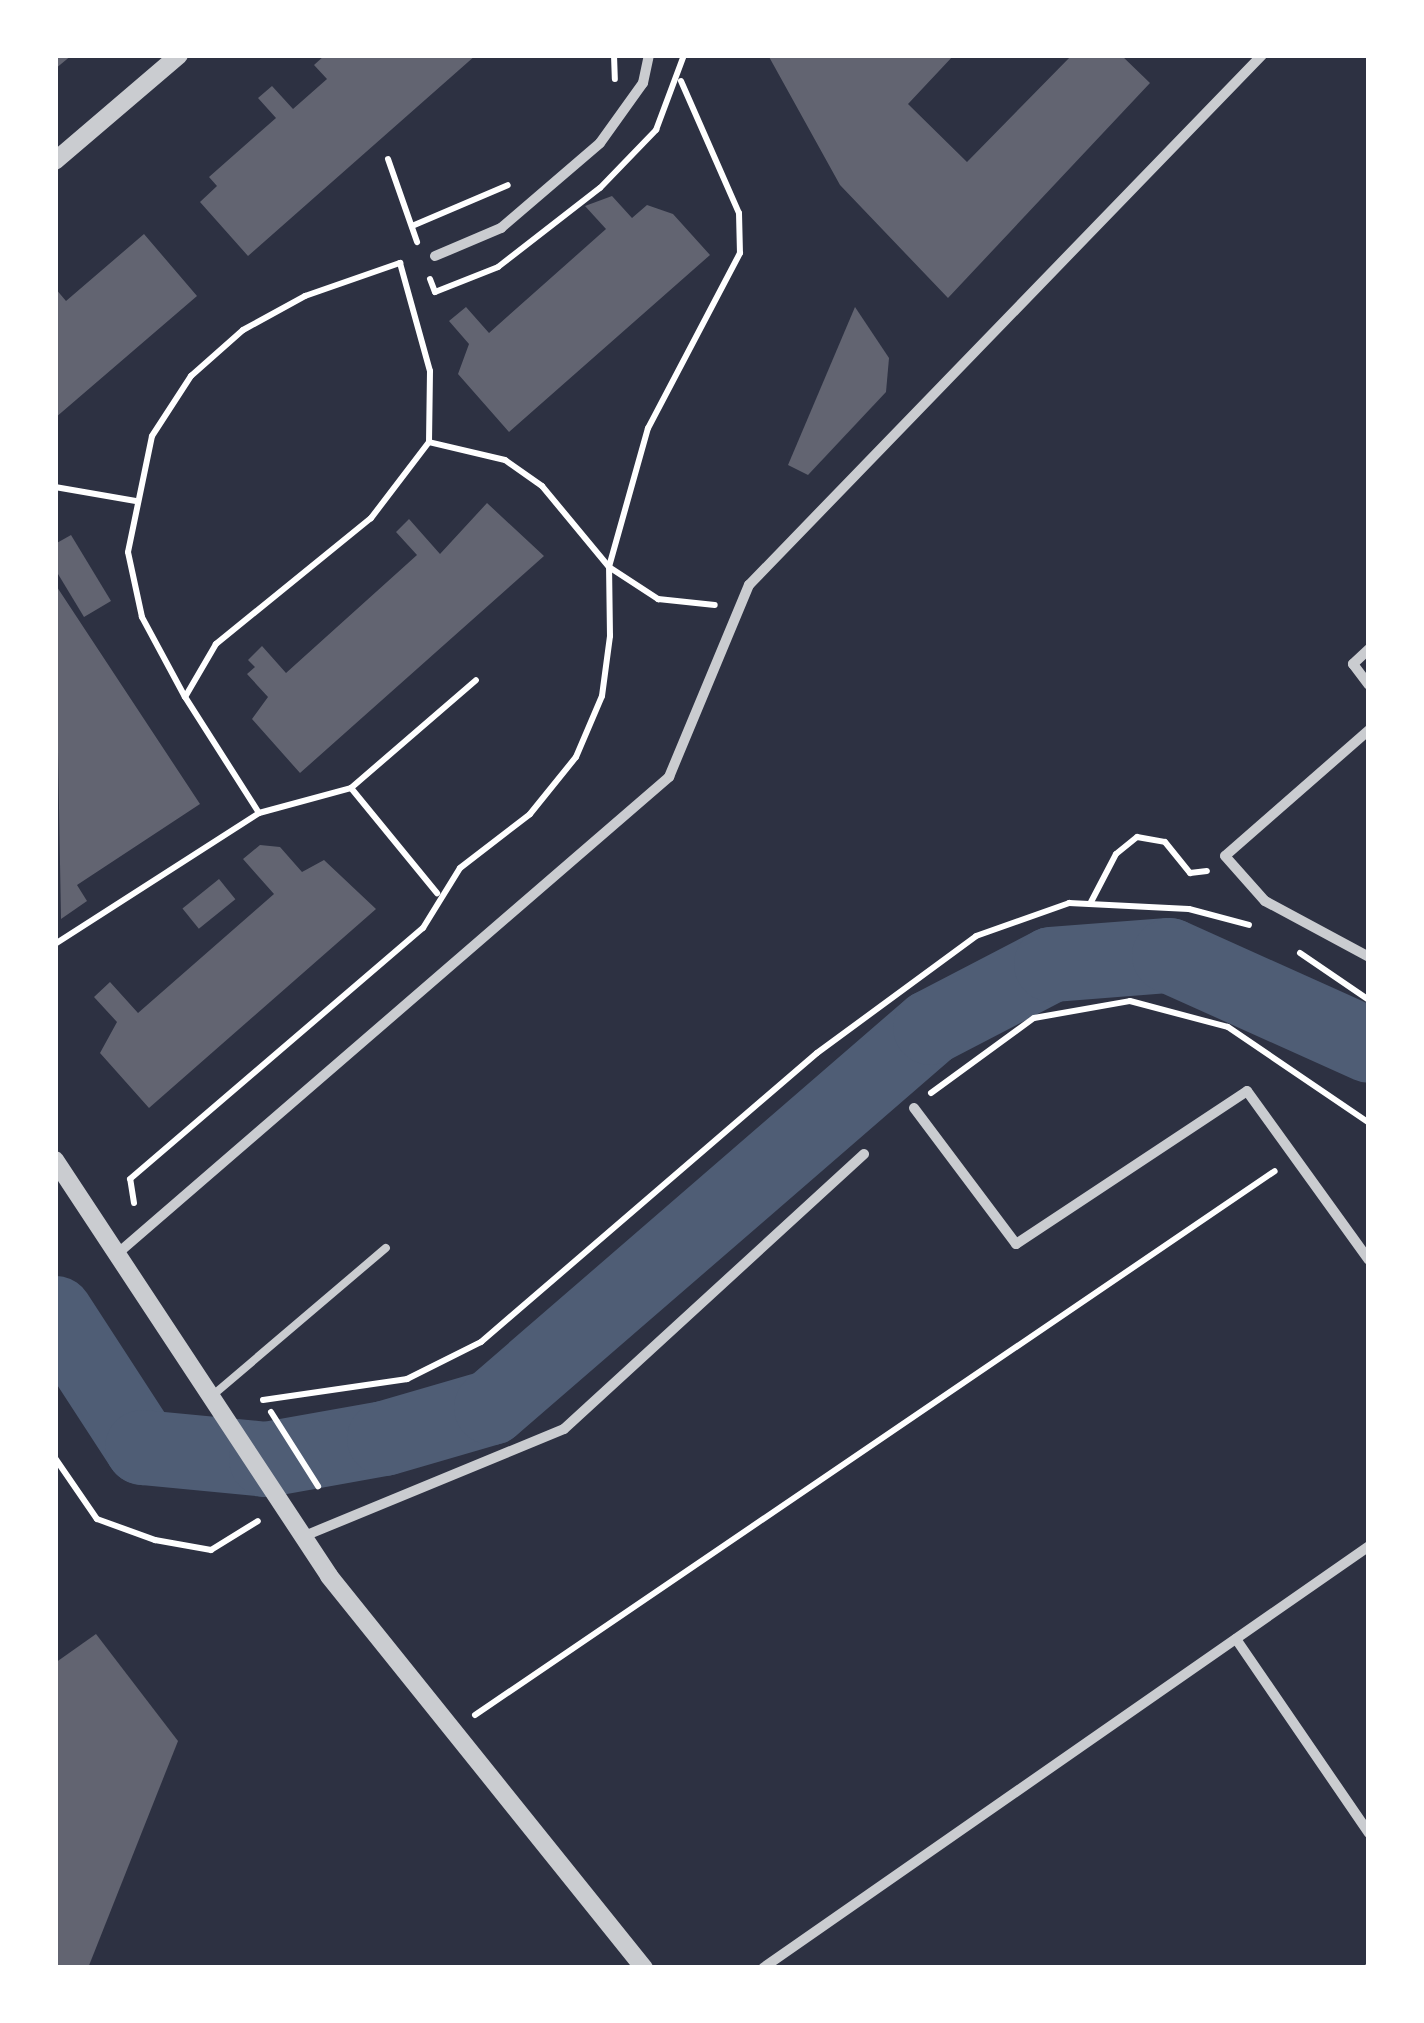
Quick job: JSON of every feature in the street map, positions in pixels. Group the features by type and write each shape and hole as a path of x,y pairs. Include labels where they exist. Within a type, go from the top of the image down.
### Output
{"street":[{"path":"55,161 179,55"},
{"path":"435,256 501,228 600,143 643,83 649,55"},
{"path":"116,1255 670,777 749,586 1262,55"},
{"path":"1369,649 1353,664 1369,685"},
{"path":"1369,730 1225,856 1265,902 1369,957"},
{"path":"914,1108 1016,1244 1246,1091 1369,1260"},
{"path":"302,1537 564,1429 864,1154"},
{"path":"55,1160 302,1537 449,1733 644,1968"},
{"path":"763,1968 1369,1546"},
{"path":"1236,1640 1369,1832"}],"lane":[{"path":"212,1395 386,1248"}],"path":[{"path":"604,95 614,55"},
{"path":"134,1203 130,1179 423,928 438,892 530,814 576,758 602,696 609,567 648,428 740,253 739,213 681,81"},
{"path":"259,812 184,697 142,617 128,552 136,500 152,436 191,376 243,330 304,296 421,254 388,159"},
{"path":"412,226 518,180"},
{"path":"184,697 216,644 371,518 429,442 430,371 400,263"},
{"path":"429,442 505,460 542,486 609,567 658,599 719,605"},
{"path":"55,487 136,500"},
{"path":"55,944 259,812 351,788 476,680"},
{"path":"351,788 438,892"},
{"path":"1091,902 1116,854 1137,838 1165,842 1200,876 1225,856"},
{"path":"263,1400 407,1379 450,1362 916,973 1016,918 1091,902 1190,909 1258,930"},
{"path":"1290,947 1369,1000"},
{"path":"914,1108 1034,1018 1130,1001 1228,1027 1369,1124"},
{"path":"449,1733 1294,1157"},
{"path":"271,1412 318,1486"},
{"path":"55,1458 97,1519 155,1540 211,1550 259,1522"}],"building":[{"path":"55,55 72,55 55,69"},
{"path":"325,55 476,55 248,256 200,202 217,186 209,177 276,118 258,98 272,86 293,109 327,79 314,65"},
{"path":"768,55 954,55 908,104 967,162 1072,55 1121,55 1150,83 948,298 840,185"},
{"path":"612,196 632,218 647,205 673,214 710,255 509,432 458,374 469,344 449,321 466,307 489,333 606,229 585,206"},
{"path":"144,234 197,296 55,418 55,288 66,301"},
{"path":"855,307 889,358 886,392 808,475 788,465"},
{"path":"487,503 544,556 300,773 252,719 268,697 247,674 255,667 248,660 262,646 286,673 417,555 396,532 409,519 440,554"},
{"path":"71,535 111,601 84,617 55,569 55,544"},
{"path":"55,584 200,804 77,885 87,901 61,919"},
{"path":"260,845 280,847 302,872 324,860 376,909 149,1108 100,1053 117,1022 94,997 110,982 138,1013 274,894 243,859"},
{"path":"219,879 235,899 199,929 182,909"},
{"path":"96,1634 178,1741 88,1968 55,1968 55,1663"}],"waterway":[{"path":"55,1313 142,1447 266,1459 384,1438 491,1407 930,1027 1051,964 1169,955 1369,1045"}]}
